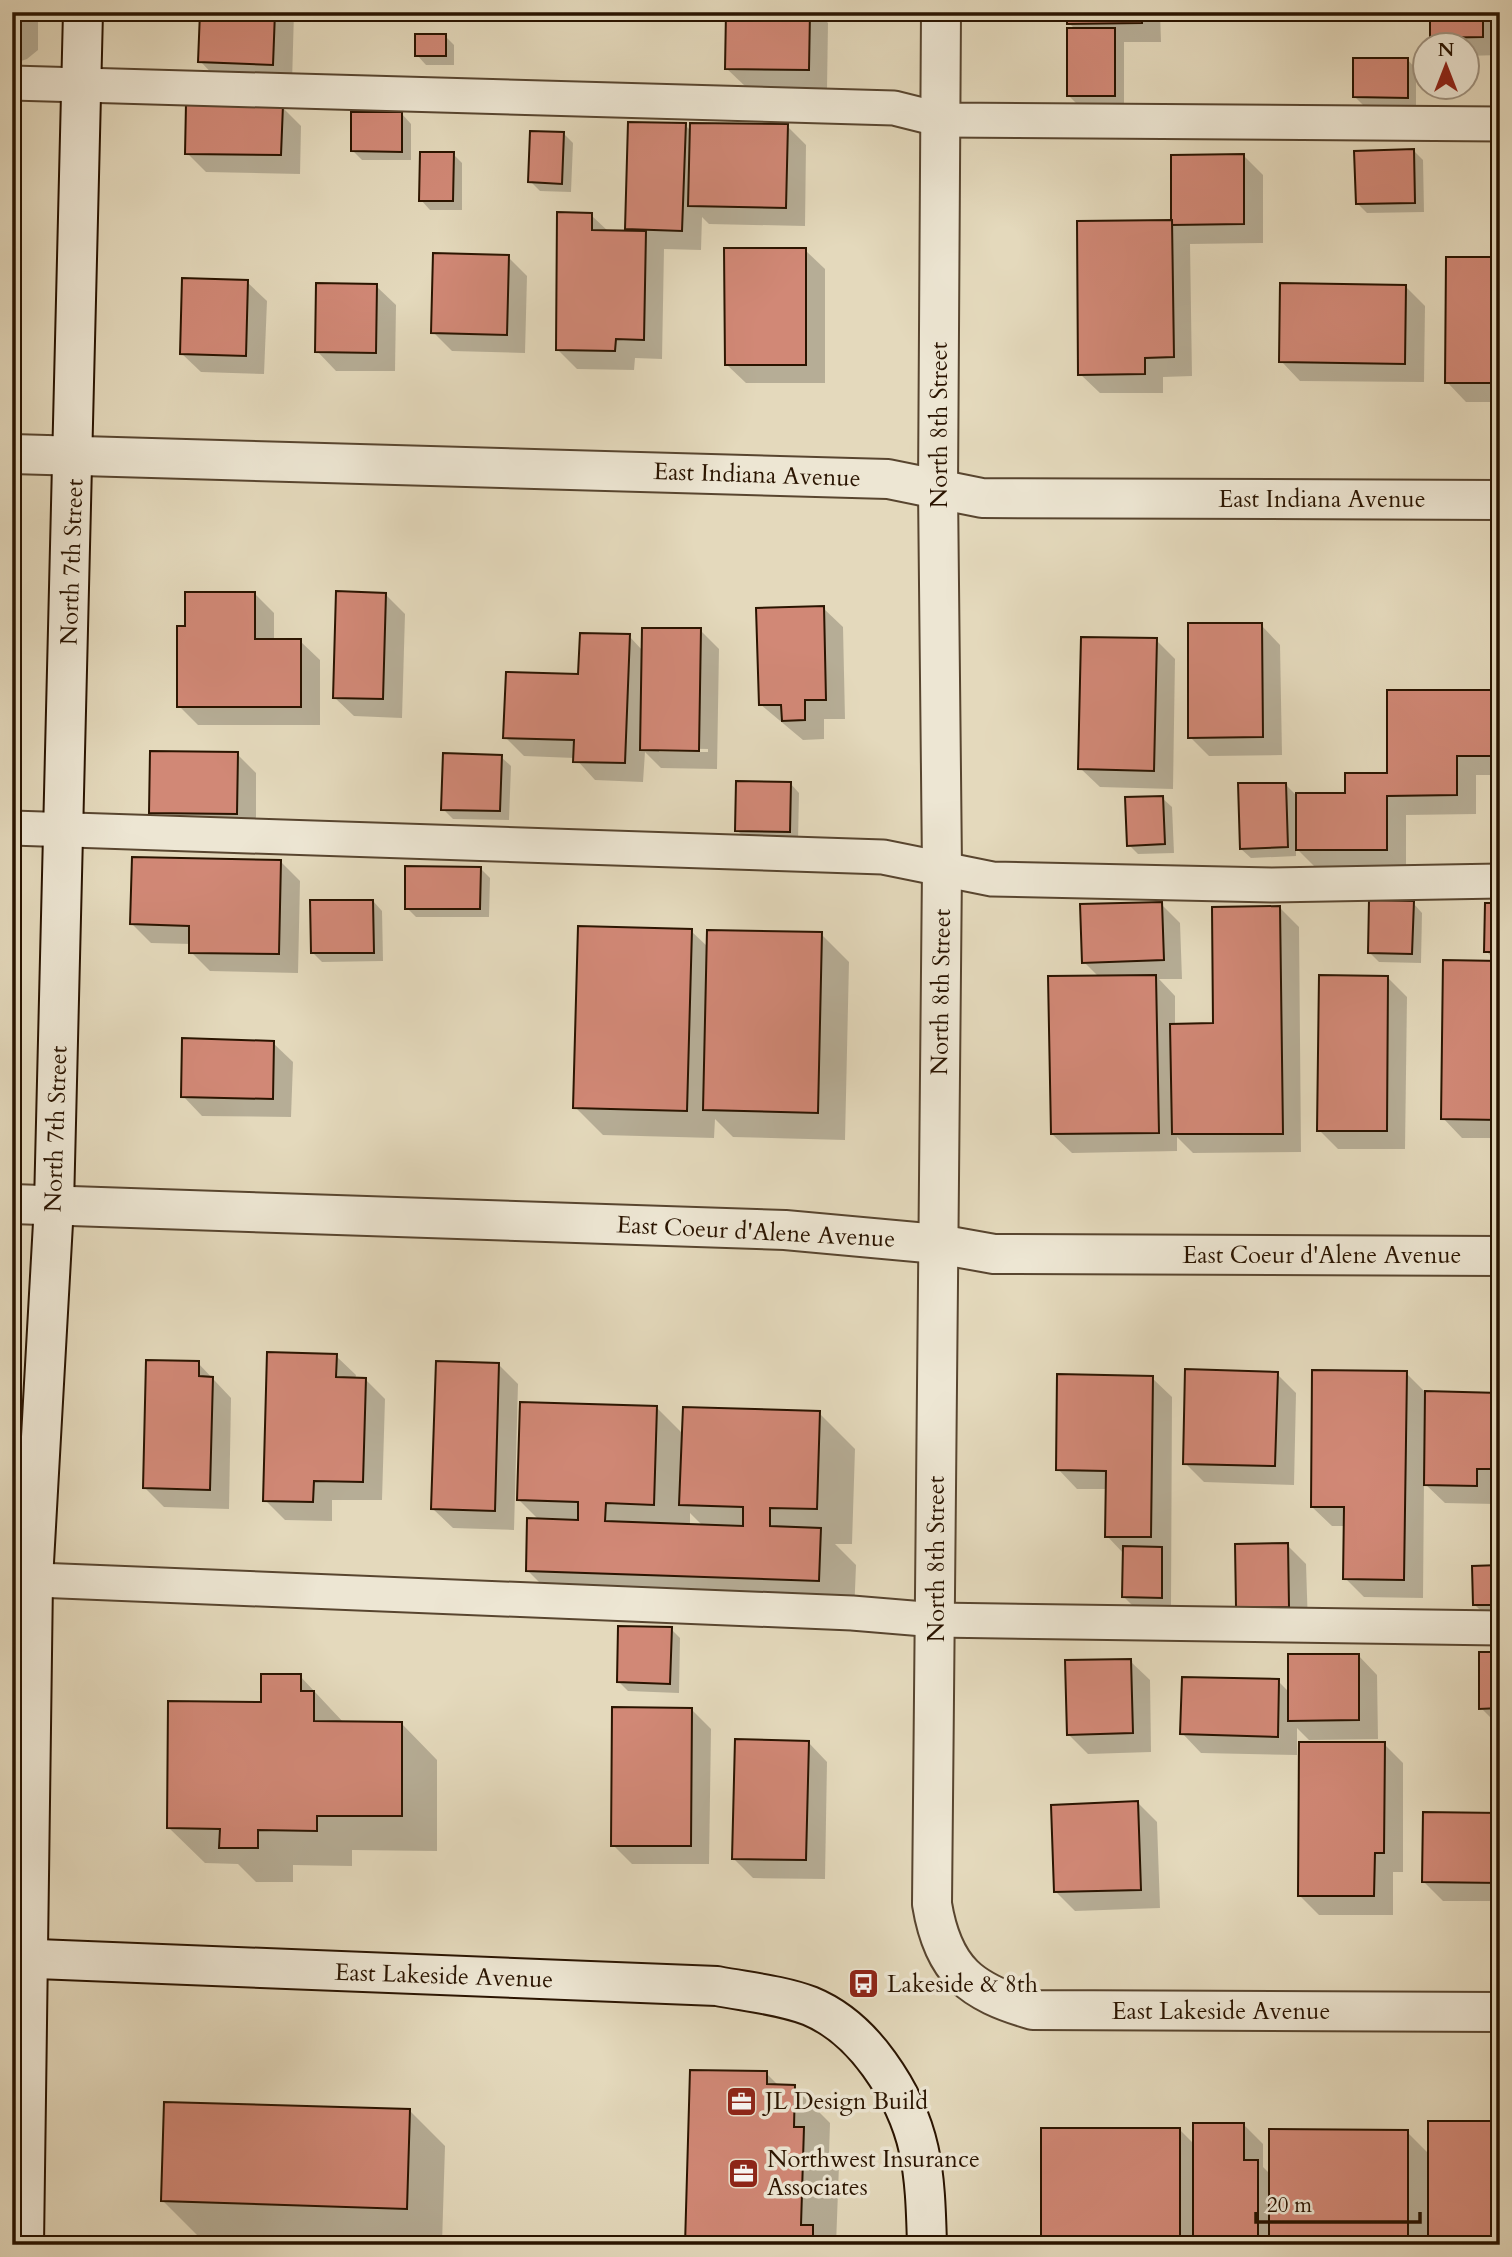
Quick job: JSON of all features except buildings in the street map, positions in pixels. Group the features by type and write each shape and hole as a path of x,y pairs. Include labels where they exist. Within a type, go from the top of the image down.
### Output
{"street":[{"name":"North 7th Street","path":"24,2245 20,1959 23,1580 54,1205 75,455 83,12"},
{"name":"North 8th Street","path":"941,12 938,489 942,869 932,1904 944,1950 957,1966"},
{"name":"East Indiana Avenue","path":"12,454 888,479 982,498 1500,500"},
{"name":"East Coeur d'Alene Avenue","path":"12,1204 785,1230 938,1244 994,1254 1500,1256"},
{"name":"East Lakeside Avenue","path":"20,1959 717,1986 788,1998 814,2007 863,2041 902,2096 917,2136 925,2184 927,2245"},
{"name":"East Lakeside Avenue","path":"957,1966 972,1986 983,1993 1033,2010 1500,2012"}],"lane":[{"path":"12,83 894,108 942,120 1500,124"},
{"path":"12,828 883,857 992,878 1202,883 1500,881"},
{"path":"23,1580 852,1614 936,1620 1500,1628"}],"place":[{"name":"Lakeside & 8th","path":"864,1984"},
{"name":"JL Design Build","path":"742,2101"},
{"name":"Northwest Insurance Associates","path":"744,2173"}]}
